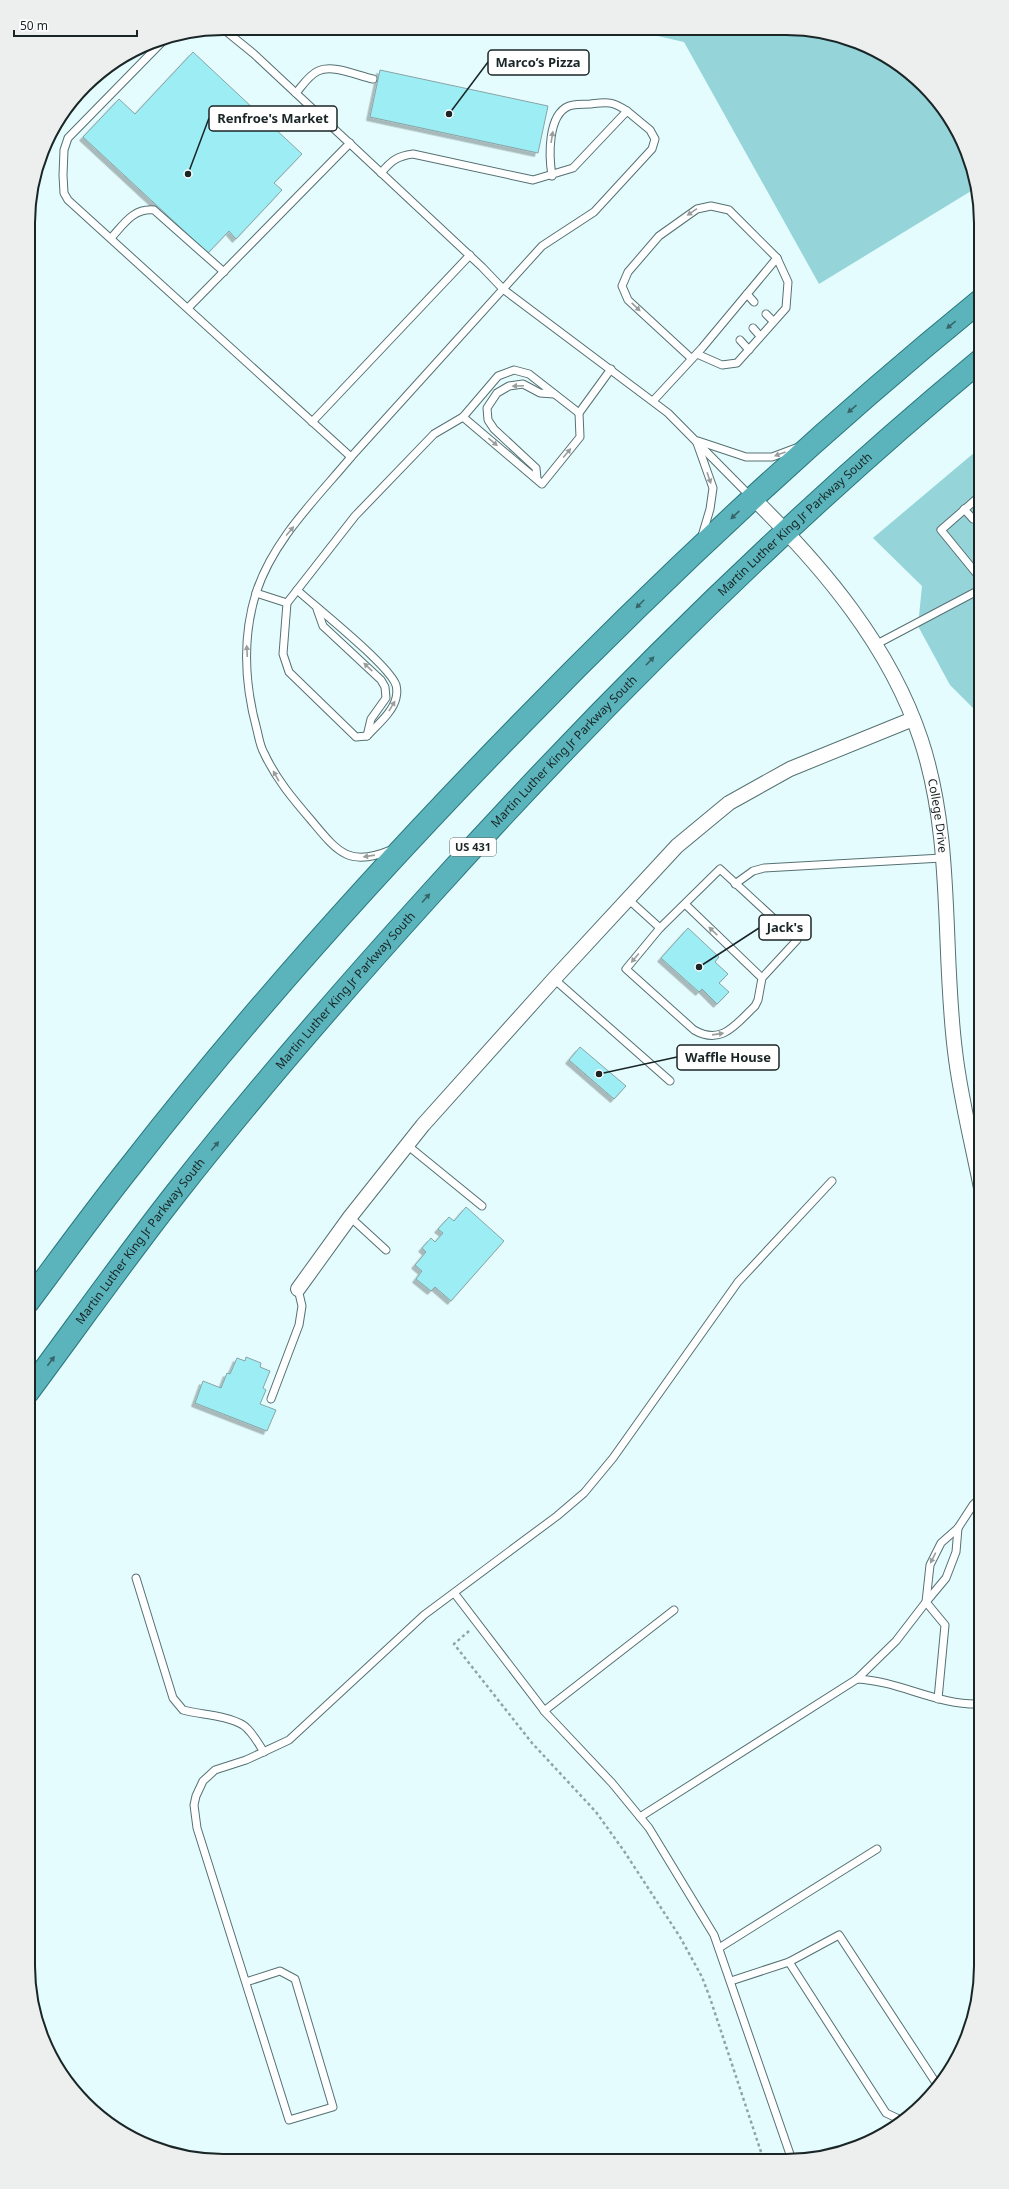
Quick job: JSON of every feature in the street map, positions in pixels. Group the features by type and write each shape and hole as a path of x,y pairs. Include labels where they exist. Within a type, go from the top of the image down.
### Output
{"highway":[{"path":"35,1293 133,1163 194,1088 266,1002 406,843 583,660 698,550 816,441 974,306"},
{"name":"Martin Luther King Jr Parkway South","path":"35,1383 175,1193 348,984 490,827 664,647 786,531 920,410 974,366"}],"street":[{"name":"College Drive","path":"753,498 786,531 857,615 896,680 913,719 932,780 940,827 955,1051 974,1151"},
{"path":"298,1290 350,1217 407,1145 554,979 677,846 729,803 790,768 913,719"}],"lane":[{"path":"231,35 254,54 350,143 470,255 504,289 612,369 668,413 753,498"},
{"path":"157,47 68,138 64,150 63,185 68,200 351,457"},
{"path":"296,93 310,77 319,71 332,69 373,79"},
{"path":"406,843 379,855 358,858 335,849 280,784 263,752 249,702 246,642 256,593 278,545 351,457 542,246 594,212 652,149 655,139 650,130 615,103 607,102 569,106 561,111 555,120 549,155 552,176"},
{"path":"381,173 392,160 399,155 413,154 533,180 552,176 573,168 627,111"},
{"path":"188,308 350,143"},
{"path":"711,206 729,210 777,258 788,282 786,308 737,363 722,365 694,356 628,300 622,286 628,272 659,236 697,209 711,206"},
{"path":"111,238 133,214 144,209 154,210 224,272"},
{"path":"312,422 470,255"},
{"path":"653,401 694,356 726,325 738,311 747,294 777,258"},
{"path":"747,294 754,302"},
{"path":"766,314 773,322"},
{"path":"753,328 760,336"},
{"path":"740,340 749,350"},
{"path":"463,417 542,484 580,437 579,413 612,369"},
{"path":"297,590 370,654 391,677 396,686 394,705 367,736 356,737 289,672 282,654 287,603 297,590 355,516 434,434 463,417 498,376 514,370 529,374 579,413"},
{"path":"537,479 536,468 494,430 488,420 487,408 497,393 510,386 523,384 540,394 554,394"},
{"path":"696,441 746,457 772,457 816,441"},
{"path":"696,441 713,488 710,509 698,550"},
{"path":"974,501 941,530 974,570"},
{"path":"964,509 973,519"},
{"path":"256,593 287,603"},
{"path":"875,645 974,593"},
{"path":"317,607 324,626 381,680 385,687 386,698 371,719 367,736"},
{"path":"735,884 753,870 764,868 942,858"},
{"path":"720,869 797,940 762,978 758,1000 755,1006 730,1031 720,1035 700,1033 626,969 660,928 685,904 720,869"},
{"path":"628,899 660,928"},
{"path":"685,904 762,978"},
{"path":"554,979 670,1081"},
{"path":"407,1145 482,1206"},
{"path":"246,1982 280,1971 295,1979 333,2107 289,2120 197,1828 194,1805 196,1796 203,1781 214,1770 264,1752 290,1740 424,1615 455,1594 557,1516 584,1493 613,1458 738,1282 832,1181"},
{"path":"350,1217 386,1250"},
{"path":"271,1399 299,1325 302,1306 298,1290"},
{"path":"938,1699 945,1625 926,1602 930,1565 941,1543 958,1528 974,1504"},
{"path":"640,1817 857,1679 896,1641 946,1578 956,1552 958,1528"},
{"path":"136,1578 173,1698 183,1710 219,1717 243,1725 251,1733 264,1752"},
{"path":"455,1594 544,1711 612,1783 649,1828 714,1935 790,2154"},
{"path":"544,1711 674,1610"},
{"path":"857,1679 875,1680 895,1684 950,1702 974,1704"},
{"path":"719,1948 877,1849"},
{"path":"731,1981 789,1962 839,1934 934,2082"},
{"path":"789,1962 886,2114 897,2118"}],"path":[{"path":"478,1624 454,1644 532,1743 596,1812 624,1850 680,1937 702,1977 762,2154"}],"shaded area":[{"path":"653,35 798,35 835,41 869,54 901,74 919,90 935,108 949,129 960,151 968,174 971,191 819,284 684,42"},
{"path":"974,453 974,709 950,685 918,626 922,586 873,538"}],"building":[{"path":"193,52 302,154 274,183 282,190 236,239 229,231 208,253 83,137 119,99 135,114"},
{"path":"380,70 548,106 538,153 370,117"},
{"path":"688,928 719,957 715,962 728,974 719,983 729,992 717,1004 702,989 699,992 661,958"},
{"path":"580,1047 626,1086 614,1099 569,1060"},
{"path":"466,1207 504,1241 451,1301 435,1287 431,1291 416,1279 422,1271 415,1265 426,1252 422,1248 431,1238 435,1242 443,1233 438,1229 449,1217 454,1221"},
{"path":"246,1357 261,1363 260,1367 270,1371 263,1388 266,1390 260,1404 276,1410 267,1431 195,1403 203,1381 221,1388 227,1373 230,1374 237,1358 245,1361"}],"place":[{"name":"Marco’s Pizza","path":"449,114"},
{"name":"Renfroe's Market","path":"188,174"},
{"name":"Jack's","path":"699,967"},
{"name":"Waffle House","path":"599,1074"}]}
